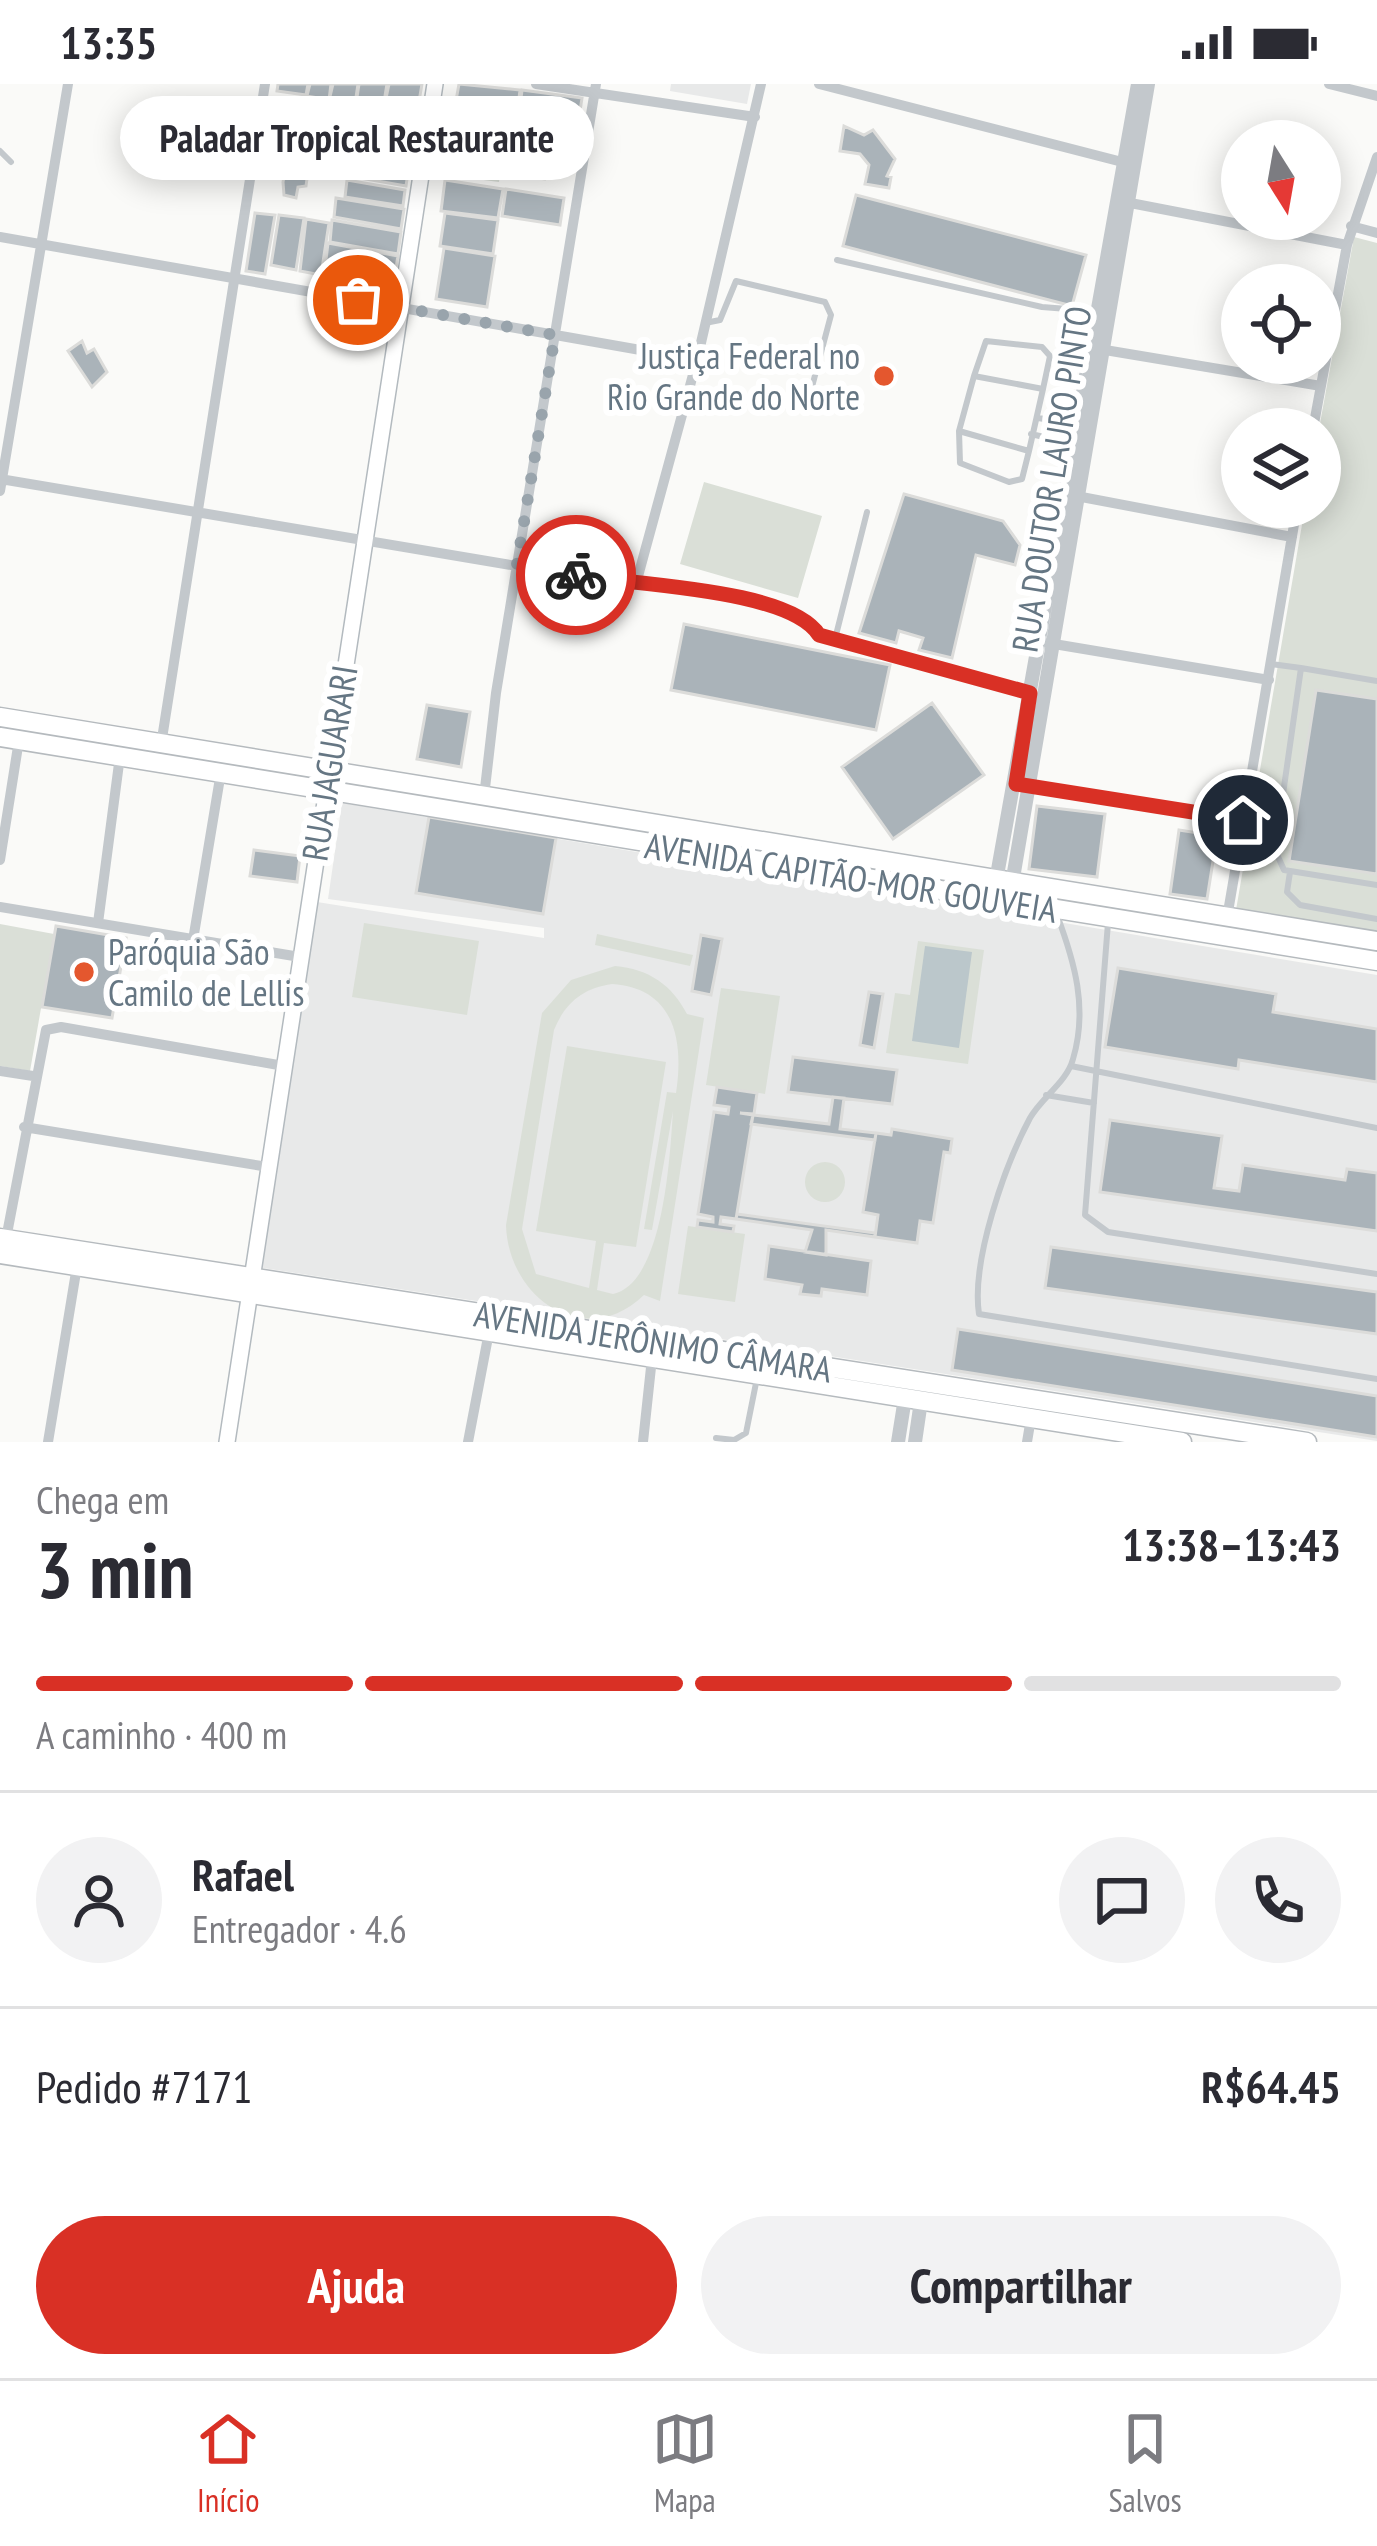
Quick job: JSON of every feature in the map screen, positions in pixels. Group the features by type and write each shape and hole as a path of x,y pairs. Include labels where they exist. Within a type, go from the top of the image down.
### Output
{"main road":[{"name":"RUA JAGUARARI","path":"227,1442 435,84"},
{"path":"0,717 326,780"},
{"path":"9,739 221,772 326,780"},
{"name":"AVENIDA CAPITÃO-MOR GOUVEIA","path":"326,780 484,797 1377,941"},
{"name":"AVENIDA CAPITÃO-MOR GOUVEIA","path":"326,780 728,856 1377,962"},
{"path":"728,856 759,842"},
{"path":"902,866 927,890"},
{"name":"AVENIDA JERÔNIMO CÂMARA","path":"2,1244 77,1266 251,1287 1307,1442"},
{"name":"AVENIDA JERÔNIMO CÂMARA","path":"2,1244 489,1332 1138,1439 1182,1442"}],"street":[{"path":"68,84 1,483 618,583 640,576 697,360 761,84"},
{"path":"161,746 265,84"},
{"path":"536,84 596,88 755,117"},
{"path":"819,84 1127,163"},
{"name":"RUA DOUTOR LAURO PINTO","path":"1004,883 1138,84"},
{"name":"RUA DOUTOR LAURO PINTO","path":"1127,163 1148,84"},
{"path":"1329,84 1377,96"},
{"path":"484,797 517,564 596,88"},
{"path":"1317,408 1347,245 1377,157"},
{"path":"1121,201 1347,245"},
{"path":"1352,226 1377,233"},
{"path":"0,238 697,360"},
{"path":"1096,348 1322,386"},
{"name":"RUA DOUTOR LAURO PINTO","path":"1072,495 1073,444 1096,348"},
{"path":"1072,495 1292,537"},
{"path":"1227,918 1294,528"},
{"path":"1046,643 1269,680"},
{"name":"RUA DOUTOR LAURO PINTO","path":"1023,785 1030,693 1046,643"},
{"path":"0,860 9,739"},
{"path":"98,922 120,756"},
{"path":"194,940 221,772"},
{"path":"1023,785 1243,820"},
{"path":"0,908 300,957"},
{"path":"2,1244 41,1034 47,1029 74,1029 284,1066"},
{"path":"0,1071 33,1076"},
{"path":"24,1127 268,1167"},
{"path":"48,1442 77,1266"},
{"path":"468,1442 489,1332"},
{"path":"643,1442 652,1358"},
{"path":"898,1442 913,1400"},
{"path":"913,1400 914,1442"},
{"path":"1027,1442 1031,1418"}],"lane":[{"path":"0,151 10,162"},
{"path":"837,260 1042,307 1102,313"},
{"path":"705,322 720,320 736,281 825,302 830,315 809,398"},
{"path":"986,341 1042,346 1050,356 1043,389 1022,479 1009,482 961,463 959,431 986,341"},
{"path":"974,376 1043,389"},
{"path":"1038,418 1077,424"},
{"path":"959,431 1029,451"},
{"path":"1031,434 1073,444"},
{"path":"835,639 867,512"},
{"path":"640,576 661,586 693,586 782,611 808,620 819,635 1030,693"},
{"path":"1271,664 1377,681"},
{"path":"1301,668 1275,850 1279,864 1290,872 1377,885"},
{"path":"1290,872 1287,892 1300,904 1377,919"},
{"path":"1055,911 1079,992 1072,1066 1046,1095 1013,1156 994,1212 979,1290 982,1316 1377,1378"},
{"path":"1108,920 1082,1208 1099,1229 1377,1274"},
{"path":"1072,1066 1377,1128"},
{"path":"1046,1095 1094,1103"},
{"path":"716,1438 734,1440 746,1433 757,1374"}],"shaded area":[{"path":"671,84 751,84 747,104 670,91"},
{"path":"463,152 502,157 499,182 460,177"},
{"path":"1354,237 1377,243 1377,931 1236,910 1301,528 1341,528 1341,408 1323,408 1327,384 1341,384 1341,308"},
{"path":"704,482 822,516 798,598 680,564"},
{"path":"342,803 1377,975 1377,1441 257,1267 317,902 544,938 544,928 328,899"},
{"path":"364,923 479,941 467,1015 352,997"},
{"path":"0,924 54,934 30,1071 0,1066"},
{"path":"597,934 693,955 690,966 595,945"},
{"path":"918,941 984,950 968,1064 886,1053 895,993 910,995"},
{"path":"925,946 972,952 959,1048 912,1041"},
{"path":"615,966 638,971 667,987 687,1014 704,1018 660,1301 644,1295 621,1311 598,1318 575,1317 554,1309 535,1294 520,1275 506,1225 542,1013 571,980","holes":["612,984 650,995 671,1020 678,1074 676,1093 667,1092 644,1229 652,1230 673,1111 666,1185 654,1243 630,1285 613,1294 597,1290 604,1243 636,1247 666,1062 567,1046 536,1231 596,1241 589,1288 536,1274 522,1229 554,1030 584,993"]},
{"path":"721,988 780,996 765,1094 706,1085"},
{"path":"825,1162 839,1168 845,1182 839,1196 825,1202 811,1196 805,1182 811,1168"},
{"path":"688,1226 745,1234 735,1302 678,1294"}],"building":[{"path":"278,84 308,84 306,95 277,91"},
{"path":"310,84 331,84 329,100 307,96"},
{"path":"333,84 358,84 355,104 329,101"},
{"path":"359,84 387,84 383,108 356,104"},
{"path":"389,84 422,84 417,113 384,108"},
{"path":"459,84 520,90 517,115 455,106"},
{"path":"522,90 582,98 578,124 519,115"},
{"path":"279,100 347,110 342,132 276,123"},
{"path":"352,107 416,114 412,134 348,128"},
{"path":"844,126 864,135 873,130 895,159 887,176 891,177 889,188 865,184 869,165 860,154 840,151"},
{"path":"348,130 413,138 410,161 346,152"},
{"path":"530,134 556,140 552,172 545,179 523,176"},
{"path":"291,143 306,146 302,157 310,158 306,186 298,187 296,198 284,195"},
{"path":"345,157 409,166 406,186 343,175"},
{"path":"347,180 405,190 403,206 345,197"},
{"path":"445,180 503,189 498,218 441,211"},
{"path":"506,189 564,198 560,225 502,216"},
{"path":"856,195 1086,255 1072,306 843,246"},
{"path":"336,198 404,209 401,229 334,217"},
{"path":"255,213 275,215 265,274 246,271"},
{"path":"445,213 498,220 493,254 440,246"},
{"path":"279,215 304,218 296,270 271,265"},
{"path":"306,219 329,223 321,275 300,271"},
{"path":"332,220 401,232 398,254 330,242"},
{"path":"328,243 398,256 395,273 326,260"},
{"path":"444,248 495,256 487,307 436,299"},
{"path":"327,262 395,275 392,296 323,283"},
{"path":"82,341 87,353 94,349 107,372 92,387 68,351"},
{"path":"904,494 1003,521 1020,545 1015,565 976,555 952,658 919,650 923,638 899,631 896,643 859,633"},
{"path":"684,624 890,665 876,730 671,690"},
{"path":"1316,690 1377,699 1377,874 1289,861"},
{"path":"932,703 984,775 893,839 842,767"},
{"path":"427,705 470,712 461,767 417,759"},
{"path":"1037,806 1105,814 1097,877 1029,869"},
{"path":"429,817 556,838 543,914 416,893"},
{"path":"1179,830 1217,836 1207,899 1170,894"},
{"path":"254,850 300,856 297,882 250,876"},
{"name":"Paróquia São Camilo de Lellis","path":"56,926 126,938 112,1018 42,1007"},
{"path":"701,935 722,939 711,995 692,991"},
{"path":"1118,968 1276,994 1273,1012 1377,1029 1377,1082 1239,1060 1238,1069 1105,1047"},
{"path":"869,992 883,994 874,1048 860,1045"},
{"path":"793,1057 897,1070 892,1104 788,1092"},
{"path":"717,1087 757,1093 754,1114 740,1113 753,1115 736,1219 721,1217 720,1224 734,1226 733,1232 697,1227 698,1220 713,1222 713,1217 698,1214 714,1112 728,1114 729,1107 714,1105"},
{"path":"833,1097 844,1098 840,1129 876,1133 875,1140 751,1124 753,1115 829,1124"},
{"path":"1110,1120 1222,1136 1214,1188 1239,1191 1243,1165 1345,1180 1347,1169 1377,1173 1377,1231 1100,1192"},
{"path":"892,1129 952,1139 950,1153 944,1152 933,1223 920,1221 917,1243 875,1237 878,1215 863,1212 876,1133 891,1135"},
{"path":"737,1214 875,1233 875,1237 826,1230 826,1255 805,1252 812,1230 736,1219"},
{"path":"769,1246 871,1261 867,1295 822,1289 821,1296 800,1294 802,1285 765,1279"},
{"path":"1051,1247 1377,1292 1377,1334 1045,1288"},
{"path":"958,1329 1377,1396 1377,1437 952,1370"}],"way so far":[{"path":"358,300 555,335 517,564 576,575"}],"place":[{"name":"Paladar Tropical Restaurante","path":"358,300"},
{"name":"Justiça Federal no Rio Grande do Norte","path":"884,376"},
{"name":"Paróquia São Camilo de Lellis","path":"84,972"}],"route":[{"path":"576,575 618,583 637,580 693,586 803,618 819,635 1030,693 1016,784 1243,820"}]}
